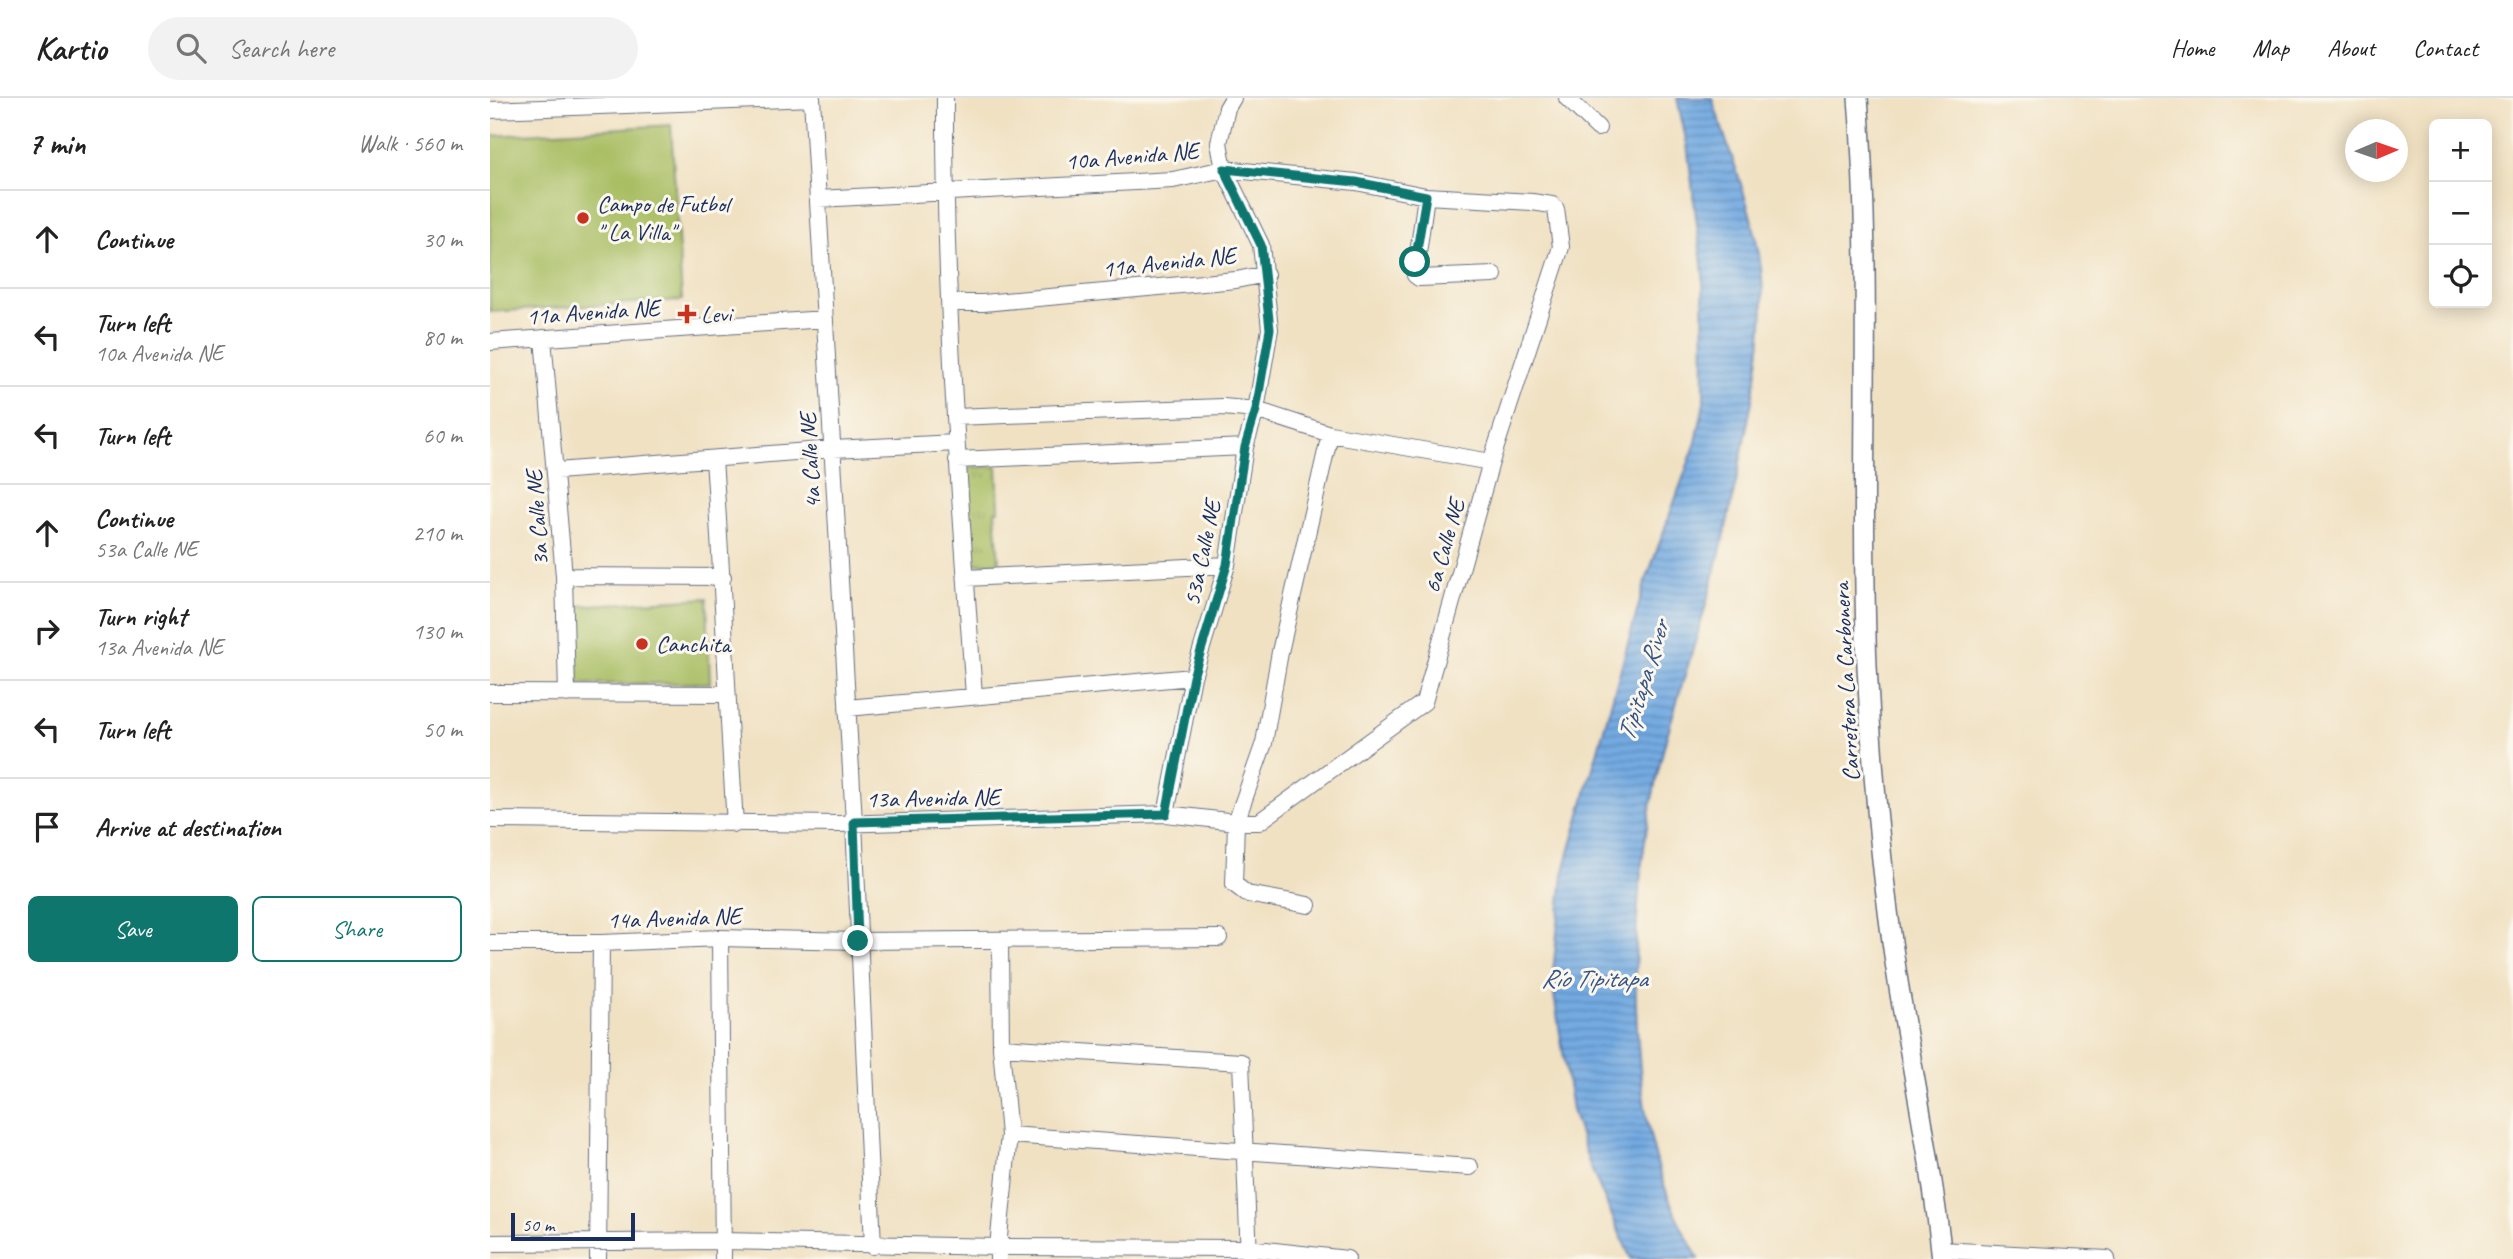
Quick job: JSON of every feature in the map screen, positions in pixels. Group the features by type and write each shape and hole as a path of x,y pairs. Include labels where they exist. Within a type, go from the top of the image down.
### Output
{"street":[{"path":"490,110 529,103 812,98"},
{"name":"4a Calle NE","path":"812,98 848,708 873,1246"},
{"path":"945,98 944,192 956,443 974,696"},
{"path":"1224,169 1219,143 1227,108 1233,98"},
{"path":"1567,98 1598,128"},
{"name":"Carretera La Carbonera","path":"1858,98 1863,162 1863,486 1867,667 1878,821 1896,965 1941,1254"},
{"name":"10a Avenida NE","path":"818,199 1173,180 1224,169 1356,182 1426,196 1532,202"},
{"name":"53a Calle NE","path":"1166,814 1193,677 1227,565 1245,447 1256,410 1270,329 1269,299 1261,245 1224,169"},
{"path":"1426,196 1415,275 1419,278 1494,275"},
{"name":"6a Calle NE","path":"1236,822 1259,822 1424,702 1491,462 1561,247 1556,209 1552,205 1532,202"},
{"name":"11a Avenida NE","path":"951,303 982,303 1236,280 1266,274"},
{"name":"11a Avenida NE","path":"490,342 825,319"},
{"name":"3a Calle NE","path":"543,338 557,471 564,576 567,695"},
{"path":"955,418 1223,407 1256,410 1331,434 1491,462"},
{"path":"1307,905 1247,894 1234,884 1236,822 1264,743 1280,652 1331,434"},
{"path":"557,471 833,449 956,443"},
{"path":"957,460 1245,447"},
{"path":"714,460 723,577 726,694 734,824"},
{"path":"966,578 1227,565"},
{"path":"564,576 723,577"},
{"path":"848,708 1193,677"},
{"path":"490,693 726,694"},
{"name":"13a Avenida NE","path":"490,820 734,824 1166,814 1236,822"},
{"path":"720,938 723,1259"},
{"name":"14a Avenida NE","path":"490,943 601,943 720,938 858,941 1219,938"},
{"path":"998,1253 1009,1135 1001,1047 1000,940"},
{"path":"598,1259 601,943"},
{"path":"1001,1047 1241,1062 1249,1253"},
{"path":"1009,1135 1470,1167"},
{"path":"490,1242 723,1241 824,1252 873,1246 901,1252 1249,1253 1347,1259"},
{"path":"1941,1254 2108,1259"}],"green space":[{"name":"Campo de Futbol \" La Villa\"","path":"671,125 682,300 490,312 490,136"},
{"path":"964,467 997,467 999,510 995,511 999,563 970,564"},
{"name":"Canchita","path":"707,598 710,683 578,684 574,606"}],"water":[{"name":"Río Tipitapa","path":"1677,98 1712,98 1758,248 1762,274 1763,317 1755,383 1732,500 1710,590 1663,751 1648,823 1639,896 1636,1006 1644,1100 1663,1182 1699,1259 1631,1259 1590,1166 1572,1110 1552,982 1563,874 1645,583 1696,442 1704,403 1703,273 1687,144"}],"place":[{"name":"Campo de Futbol \" La Villa\"","path":"583,218"},
{"name":"Levi","path":"687,314"},
{"name":"Canchita","path":"642,644"}],"route":[{"path":"858,941 854,822 1166,814 1193,677 1227,565 1245,447 1256,410 1270,329 1269,299 1261,245 1224,169 1250,174 1356,182 1426,196 1415,262"}],"water label":[{"name":"Tipitapa River","path":"1643,681"}]}
